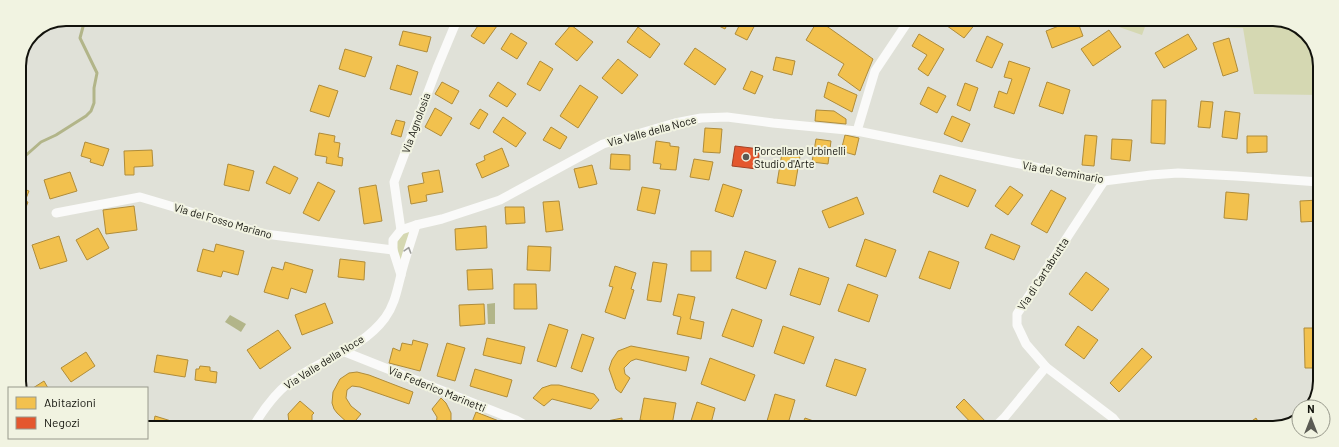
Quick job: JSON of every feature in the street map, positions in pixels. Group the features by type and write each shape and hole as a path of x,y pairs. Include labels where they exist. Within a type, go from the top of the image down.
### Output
{"street":[{"name":"Via Agnolosia","path":"400,230 394,182 454,26"},
{"path":"857,131 876,71 905,26"},
{"name":"Via Valle della Noce","path":"400,230 442,220 500,200 604,144 675,123 700,118 727,117 857,131"},
{"name":"Via del Seminario","path":"857,131 1104,180 1178,173 1313,182"},
{"name":"Via di Cartabrutta","path":"1104,180 1017,314 1017,325 1026,344 1046,367 1115,421"},
{"name":"Via del Fosso Mariano","path":"56,213 140,197 265,234 393,250"},
{"name":"Via Valle della Noce","path":"257,421 271,401 285,386 302,374 345,352 365,338 385,318 394,301 416,225"},
{"path":"400,230 393,240 393,250 401,275"},
{"name":"Via Federico Marinetti","path":"345,352 518,421"},
{"path":"1001,421 1046,367"}],"shaded area":[{"path":"1116,26 1145,26 1142,35"},
{"path":"1194,26 1279,26 1289,29 1305,41 1310,50 1313,63 1313,95 1254,94 1243,28"},
{"path":"411,231 400,264 396,247 398,240 404,232"},
{"path":"495,303 495,324 488,324 487,304"},
{"path":"230,315 246,324 241,332 225,322"}],"building: Abitazioni":[{"path":"478,26 497,26 484,44 471,36"},
{"path":"570,26 572,26 593,42 577,61 555,44"},
{"path":"719,26 726,26 725,29"},
{"path":"739,26 754,26 747,40 735,34"},
{"path":"814,26 826,26 873,59 860,91 838,75 844,64 806,40"},
{"path":"947,26 974,26 964,38"},
{"path":"1059,26 1079,26 1083,36 1052,48 1046,31"},
{"path":"638,27 660,44 650,58 627,42"},
{"path":"1109,30 1121,47 1093,66 1081,49"},
{"path":"403,31 431,37 427,52 399,45"},
{"path":"511,33 527,43 517,59 501,49"},
{"path":"919,34 944,49 928,76 918,69 927,55 912,46"},
{"path":"1188,34 1197,49 1164,68 1155,53"},
{"path":"987,36 1003,44 992,68 976,61"},
{"path":"1229,38 1238,71 1223,76 1213,43"},
{"path":"695,48 726,69 715,85 684,64"},
{"path":"345,49 372,57 365,77 339,69"},
{"path":"776,57 795,61 792,75 773,70"},
{"path":"618,59 638,75 622,94 602,78"},
{"path":"540,61 553,69 540,91 527,84"},
{"path":"1009,61 1030,68 1014,114 994,107 999,91 1007,94 1012,79 1004,77"},
{"path":"397,65 418,72 411,95 390,89"},
{"path":"751,71 763,76 755,94 743,89"},
{"path":"442,82 459,91 452,104 435,94"},
{"path":"498,82 516,94 507,107 489,96"},
{"path":"828,82 857,95 852,112 824,97"},
{"path":"1047,82 1070,90 1063,114 1039,106"},
{"path":"965,83 978,88 970,111 957,105"},
{"path":"319,85 338,91 329,117 310,111"},
{"path":"580,85 598,97 578,128 560,116"},
{"path":"928,87 946,96 937,113 920,104"},
{"path":"1152,100 1166,100 1165,144 1151,143"},
{"path":"1201,101 1213,102 1210,128 1198,127"},
{"path":"435,108 452,118 441,136 425,127"},
{"path":"480,109 488,114 479,129 470,124"},
{"path":"816,110 834,111 846,119 846,124 815,121"},
{"path":"1225,111 1240,113 1237,139 1222,137"},
{"path":"952,116 970,124 962,142 944,134"},
{"path":"503,117 526,133 516,147 493,132"},
{"path":"396,120 405,122 401,137 391,134"},
{"path":"551,127 567,137 560,149 543,140"},
{"path":"705,128 722,129 720,153 703,152"},
{"path":"319,133 335,136 334,142 340,143 338,157 343,158 342,166 326,163 327,157 315,155"},
{"path":"845,135 859,138 855,155 841,151"},
{"path":"1085,135 1097,136 1094,166 1082,165"},
{"path":"1247,136 1267,136 1267,152 1247,153"},
{"path":"816,139 831,141 828,164 812,162"},
{"path":"1112,139 1132,140 1130,161 1111,159"},
{"path":"656,141 670,143 670,146 679,147 676,170 660,169 661,164 653,163"},
{"path":"85,142 109,149 103,166 90,162 91,159 81,156"},
{"path":"502,148 509,166 482,178 476,164 485,160 484,156"},
{"path":"152,150 153,166 134,167 134,175 125,175 124,151"},
{"path":"782,153 800,156 795,186 777,183"},
{"path":"611,154 630,155 630,170 610,169"},
{"path":"694,159 713,162 709,180 690,177"},
{"path":"228,164 254,171 249,191 224,185"},
{"path":"592,165 597,184 579,188 574,169"},
{"path":"274,166 298,178 290,194 266,183"},
{"path":"439,170 443,192 426,195 427,201 411,204 408,186 424,183 422,173"},
{"path":"70,172 77,191 50,199 44,180"},
{"path":"940,175 976,190 968,207 933,192"},
{"path":"318,182 335,191 319,221 303,213"},
{"path":"723,184 742,190 733,217 715,211"},
{"path":"376,185 382,221 364,224 359,188"},
{"path":"1010,186 1023,195 1008,215 995,206"},
{"path":"642,187 660,190 655,214 637,210"},
{"path":"26,190 29,191 26,198"},
{"path":"1051,190 1066,198 1047,233 1031,224"},
{"path":"1226,192 1249,194 1247,220 1224,218"},
{"path":"857,197 864,214 829,228 822,211"},
{"path":"1313,200 1313,221 1301,222 1300,201"},
{"path":"559,201 563,230 546,232 543,202"},
{"path":"134,206 137,230 106,234 103,210"},
{"path":"505,207 524,207 525,223 506,224"},
{"path":"486,226 487,248 456,250 455,229"},
{"path":"98,228 109,248 87,260 76,240"},
{"path":"991,234 1020,246 1014,260 985,248"},
{"path":"59,236 67,261 40,269 32,245"},
{"path":"865,239 896,250 886,277 856,266"},
{"path":"216,244 244,251 238,275 223,271 221,277 197,271 203,249 214,252"},
{"path":"528,246 551,247 550,271 527,270"},
{"path":"691,251 711,251 711,271 691,271"},
{"path":"745,251 776,261 766,289 736,278"},
{"path":"929,251 959,262 950,289 919,278"},
{"path":"340,259 365,262 364,280 338,277"},
{"path":"285,262 313,270 306,293 291,288 288,299 264,292 272,267 283,270"},
{"path":"653,262 667,264 661,302 647,300"},
{"path":"615,266 636,273 631,289 634,290 625,319 605,312 613,287 609,286"},
{"path":"799,268 829,278 820,305 790,295"},
{"path":"492,269 493,289 468,290 467,270"},
{"path":"1086,272 1109,289 1092,311 1069,294"},
{"path":"514,284 536,284 537,309 514,309"},
{"path":"848,284 878,295 869,322 838,311"},
{"path":"678,294 695,297 690,319 704,322 701,339 677,334 681,317 673,315"},
{"path":"325,303 333,323 302,335 295,315"},
{"path":"484,304 485,324 460,326 459,305"},
{"path":"732,309 762,320 753,347 722,336"},
{"path":"549,324 568,330 556,367 537,361"},
{"path":"783,326 814,337 804,364 774,353"},
{"path":"1078,326 1098,340 1084,359 1065,345"},
{"path":"1304,328 1313,328 1313,368 1305,368"},
{"path":"278,330 291,348 260,369 247,350"},
{"path":"582,334 594,338 582,372 571,368"},
{"path":"487,338 525,347 521,364 483,355"},
{"path":"413,340 428,344 420,371 389,363 393,348 400,351 402,343 412,345"},
{"path":"447,343 465,348 455,381 437,376"},
{"path":"631,346 689,357 686,371 636,359 631,361 624,368 625,374 630,378 621,393 616,389 609,369 612,360 618,351"},
{"path":"1142,348 1152,357 1119,392 1110,383"},
{"path":"86,352 95,366 71,382 61,368"},
{"path":"157,355 188,360 185,377 154,372"},
{"path":"710,358 755,375 745,401 701,384"},
{"path":"835,359 866,369 856,396 826,386"},
{"path":"200,366 210,367 210,371 217,372 216,383 195,380 196,369 199,369"},
{"path":"475,369 512,380 507,397 470,386"},
{"path":"357,372 369,375 413,392 409,404 360,387 352,386 347,390 346,398 351,406 361,414 355,421 346,421 337,413 332,403 333,392 340,379 349,373"},
{"path":"44,381 47,387 35,387"},
{"path":"551,385 559,385 594,394 599,400 591,409 552,399 544,406 533,398 542,388"},
{"path":"775,394 795,400 789,421 767,421"},
{"path":"441,398 446,403 451,413 451,421 437,421 437,417 432,409"},
{"path":"644,398 676,403 673,421 640,420"},
{"path":"964,399 985,421 969,421 956,407"},
{"path":"300,401 314,413 312,415 312,421 289,421 288,414"},
{"path":"697,402 715,408 712,421 691,421"},
{"path":"476,412 499,421 472,421"},
{"path":"155,416 171,421 154,421"},
{"path":"622,418 622,421 607,421"},
{"path":"805,418 814,421 804,421"}],"building: Negozi":[{"name":"Porcellane Urbinelli Studio d'Arte","path":"735,146 760,149 757,169 732,166"}],"waterway":[{"path":"26,155 41,142 56,135 86,116 91,111 94,103 94,88 97,73 80,38 83,26"}],"place":[{"name":"Porcellane Urbinelli Studio d'Arte","path":"746,157"}]}
